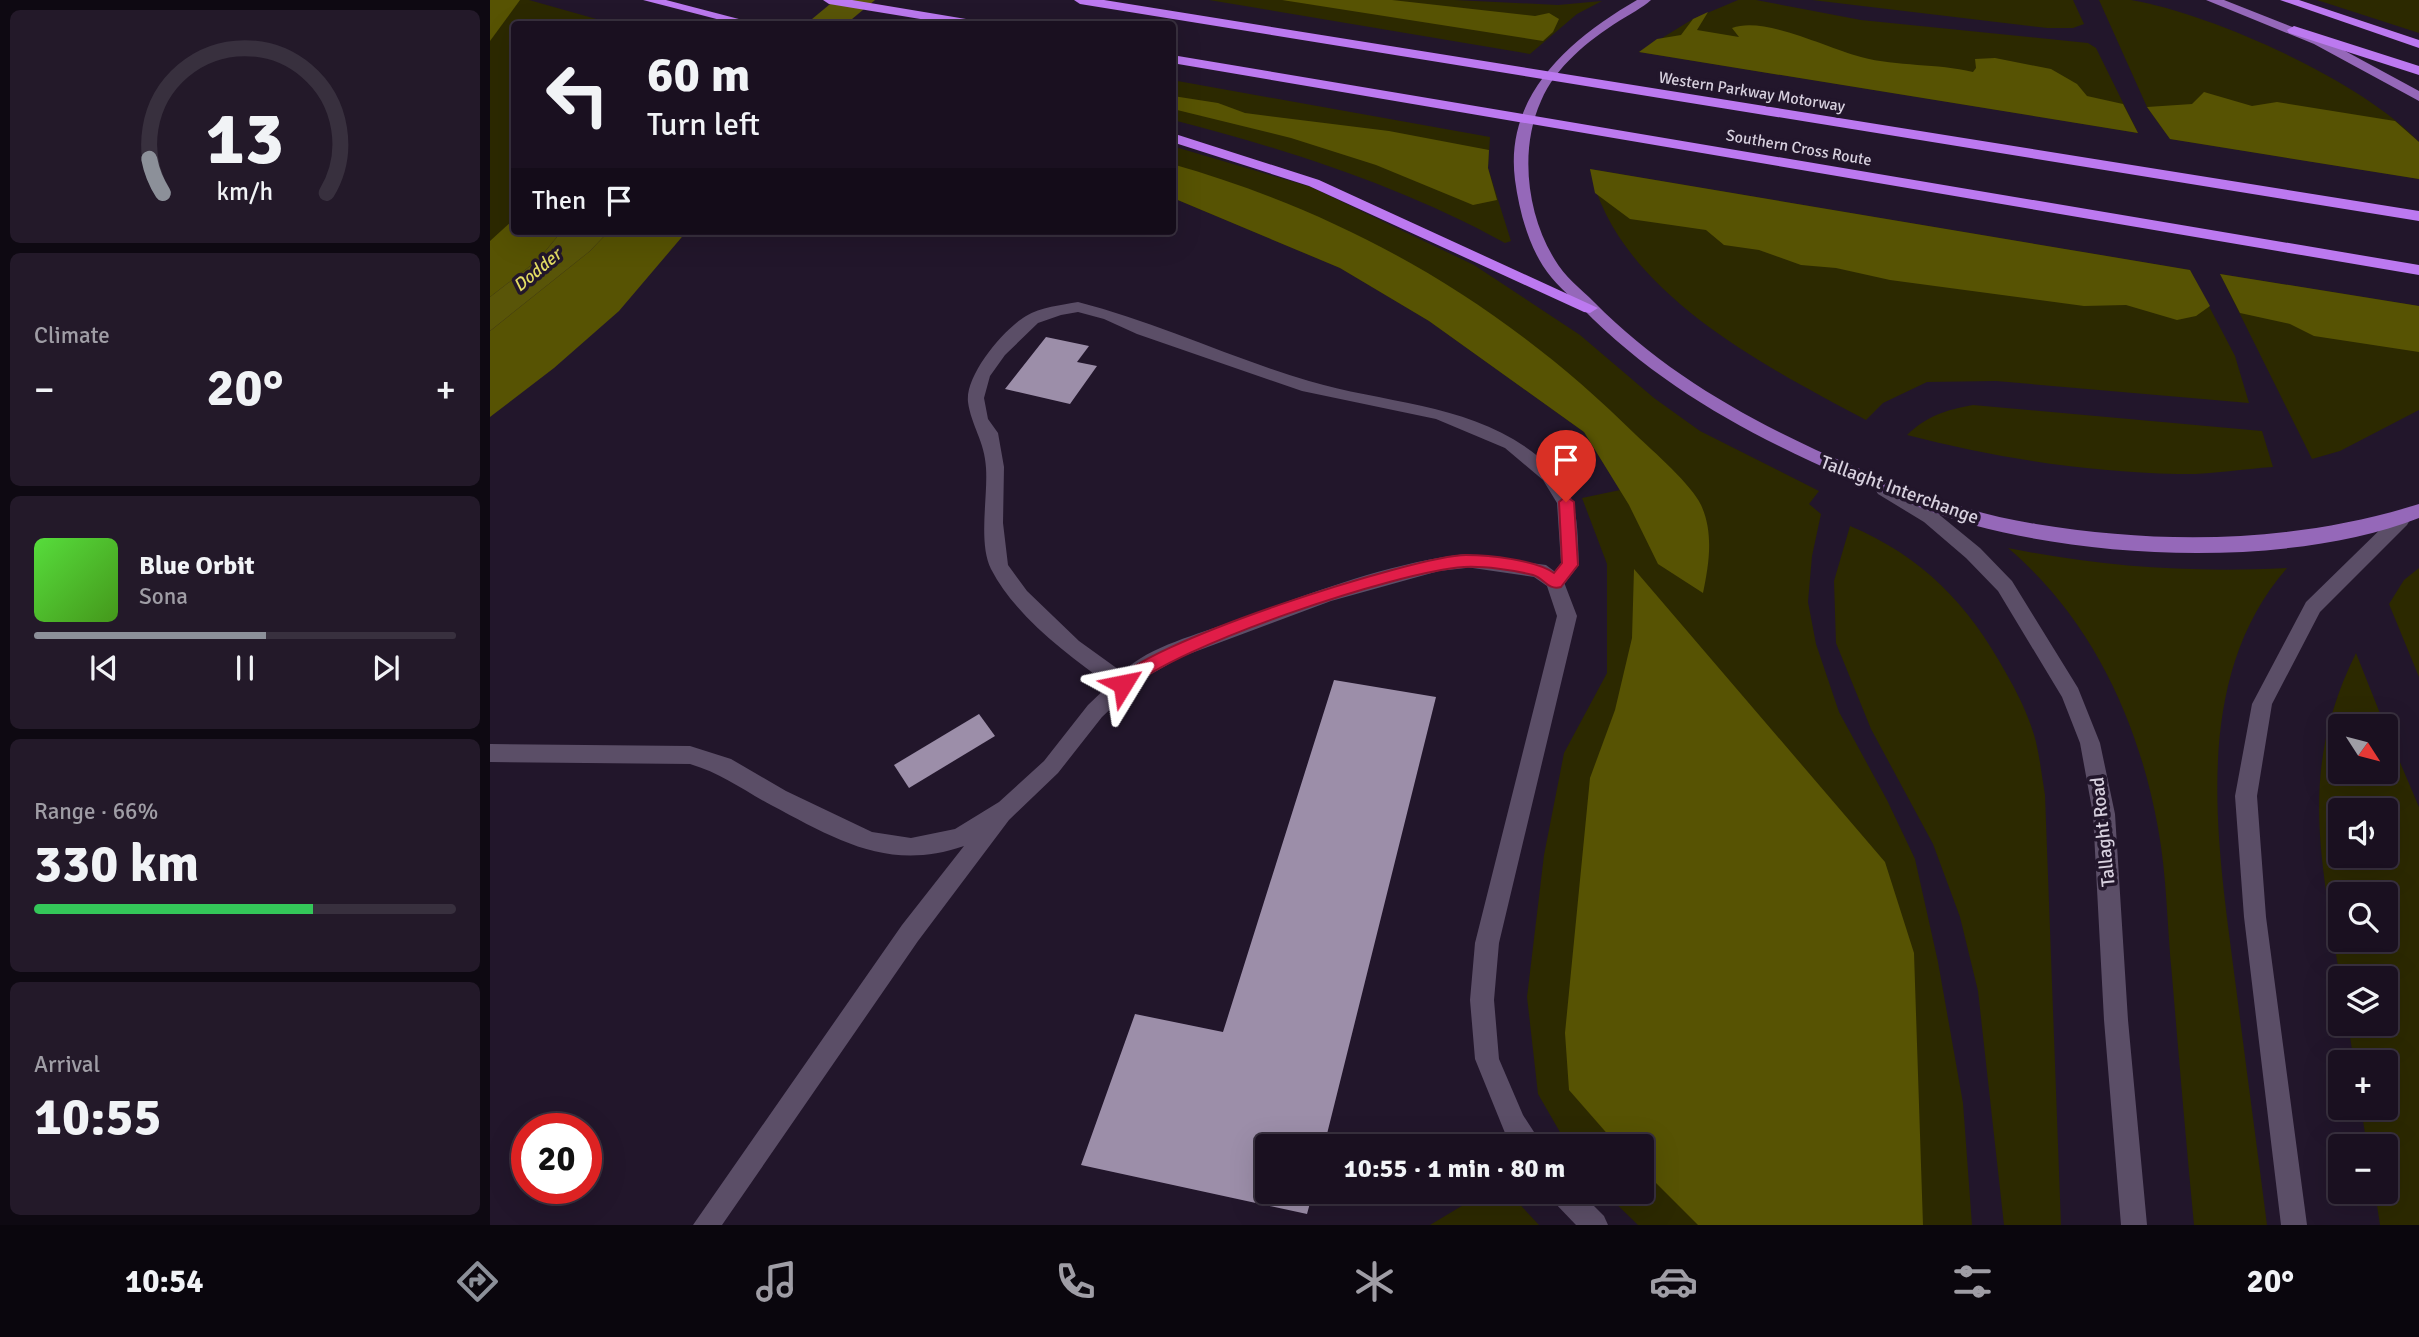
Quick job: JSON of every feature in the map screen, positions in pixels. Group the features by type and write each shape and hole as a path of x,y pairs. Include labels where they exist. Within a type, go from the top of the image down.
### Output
{"highway":[{"path":"649,0 738,21"},
{"path":"829,0 953,21"},
{"name":"Western Parkway Motorway","path":"1080,0 2419,216"},
{"path":"2286,0 2419,44"},
{"path":"2294,30 2419,71"},
{"name":"Southern Cross Route","path":"1176,59 2419,270"},
{"path":"1176,138 1314,183 1590,308"}],"main road":[{"name":"Tallaght Interchange","path":"1645,0 1603,23 1572,47 1545,79 1530,110 1522,139 1519,167 1524,196 1548,262 1590,308 1642,356 1709,403 1796,450 1935,506 1989,522 2096,539 2203,545 2298,541 2410,515"},
{"path":"2212,0 2294,30 2361,62 2419,97"},
{"path":"1123,684 1072,648 1020,596 999,566 994,523 995,467 989,433 979,420 976,398 982,375 999,351 1032,319 1059,310 1078,307 1109,315 1143,330 1308,387 1439,414 1511,444 1549,477 1566,502 1570,565 1555,582"},
{"name":"Tallaght Road","path":"1875,482 1930,517 1973,553 2006,586 2071,694 2090,743 2104,814 2116,1020 2134,1225"},
{"path":"2294,1225 2256,917 2246,796 2262,704 2312,607 2410,515"},
{"path":"706,1225 910,933 1007,809 1051,767 1095,711 1134,674 1174,651 1328,595 1439,564 1466,561 1539,570 1555,582 1567,617 1487,943 1482,1000 1487,1059 1514,1124 1521,1134"},
{"path":"490,753 690,755 724,765 778,798 870,842 911,848 960,838 1007,809"},
{"path":"1574,1204 1595,1225"}],"shaded area":[{"path":"490,0 529,0 603,21 511,21 511,235 558,235 490,297"},
{"path":"490,0 520,0 490,41"},
{"path":"1209,0 1455,0 1558,5 1602,1 1577,14 1530,54"},
{"path":"1282,0 1392,0 1535,16 1549,13 1559,19 1553,32 1543,41"},
{"path":"1738,0 1756,0 1861,20 2088,43 2096,48 2138,133 1639,52 1693,19"},
{"path":"1812,0 2073,0 2084,24 2073,28 2047,28"},
{"path":"2099,0 2131,0 2203,20 2284,53 2324,74 2394,119 2419,142 2419,179 2170,139 2147,107"},
{"path":"2317,0 2419,0 2419,33"},
{"path":"1708,12 1697,30 1739,37 1732,28 1761,26 1861,57 1973,72 1976,68 1975,59 1995,58 2051,69 2077,84 2087,96 2123,104 2138,133 1639,52 1657,39 1681,35 1693,19"},
{"path":"1176,81 1490,137 1488,168 1511,241 1505,243 1384,187 1258,143 1176,121"},
{"path":"2204,92 2252,106 2277,102 2395,121 2419,142 2419,179 2170,139 2147,107 2192,104"},
{"path":"1176,96 1218,103 1245,113 1389,131 1489,150 1488,168 1497,200 1473,205 1376,165 1291,138 1176,110"},
{"path":"1176,147 1311,187 1474,265 1580,335 1654,398 1700,431 1819,491 1809,504 1821,514 1812,556 1808,602 1816,644 1839,712 1887,800 1915,859 1938,962 1963,1103 1972,1225 1638,1225 1616,1204 1654,1204 1654,1134 1561,1134 1538,1094 1527,997 1544,855 1564,753 1607,673 1607,564 1582,498 1620,490 1584,432 1429,321 1340,268 1176,199"},
{"path":"1176,165 1301,209 1422,270 1478,305 1586,388 1681,478 1701,505 1709,538 1703,593 1658,564 1629,505 1584,432 1429,321 1340,268 1176,199"},
{"path":"1590,169 2190,270 2235,356 2249,403 1996,381 1927,382 1883,403 1866,420 1741,349 1700,320 1662,288 1630,252 1605,213"},
{"path":"1590,169 2190,270 2210,306 2196,316 2177,320 2126,305 2084,306 1801,265 1759,250 1724,245 1706,230 1630,219 1595,193"},
{"path":"511,222 511,235 559,235 538,260 490,297 490,241"},
{"path":"605,235 684,235 619,311 554,368 490,417 490,331 590,251"},
{"path":"2220,274 2419,306 2419,410 2340,451 2312,459"},
{"path":"2220,274 2419,306 2419,352 2314,336 2290,324 2240,313"},
{"path":"1973,405 2262,431 2273,467 2213,473 2143,473 2007,457 1907,435 1937,415"},
{"path":"1850,526 1900,552 1941,585 1959,605 1992,648 2023,706 2033,733 2045,795 2061,1225 2004,1225 1978,991 1960,917 1933,844 1871,729 1836,643 1834,581"},
{"path":"2008,548 2078,560 2147,567 2217,570 2287,568 2255,613 2234,663 2222,715 2218,769 2218,825 2223,880 2267,1225 2194,1225 2163,864 2150,788 2124,712 2087,640 2038,576"},
{"path":"2419,568 2419,677 2389,604 2404,580"},
{"path":"1634,569 1885,862 1914,953 1923,1225 1698,1225 1654,1181 1654,1134 1608,1134 1569,1090 1565,1033 1590,778 1615,710 1632,638"},
{"path":"2356,653 2380,714 2333,714 2338,696"},
{"path":"2328,729 2328,784 2398,784 2398,758 2419,807 2419,1225 2380,1225 2377,1204 2398,1204 2398,1134 2365,1134 2363,1120 2398,1120 2398,1050 2352,1050 2350,1036 2398,1036 2398,966 2338,966 2336,952 2398,952 2398,882 2328,882 2328,905 2319,814 2320,775"},
{"path":"1465,1204 1519,1204 1539,1225 1430,1225"}],"water":[{"path":"835,0 875,0 850,21 810,21"},
{"name":"Dodder","path":"559,235 605,235 590,251 490,331 490,297 538,260"}],"building":[{"path":"1046,337 1089,346 1077,362 1097,366 1070,404 1005,389"},
{"path":"1334,680 1436,697 1327,1134 1255,1134 1255,1203 1081,1165 1135,1014 1223,1032"},
{"path":"979,714 995,736 909,788 894,765"},
{"path":"1261,1204 1310,1204 1307,1214"}],"route":[{"path":"1123,684 1134,674 1174,651 1328,595 1439,564 1466,561 1539,570 1555,582 1570,565 1566,502"}]}
